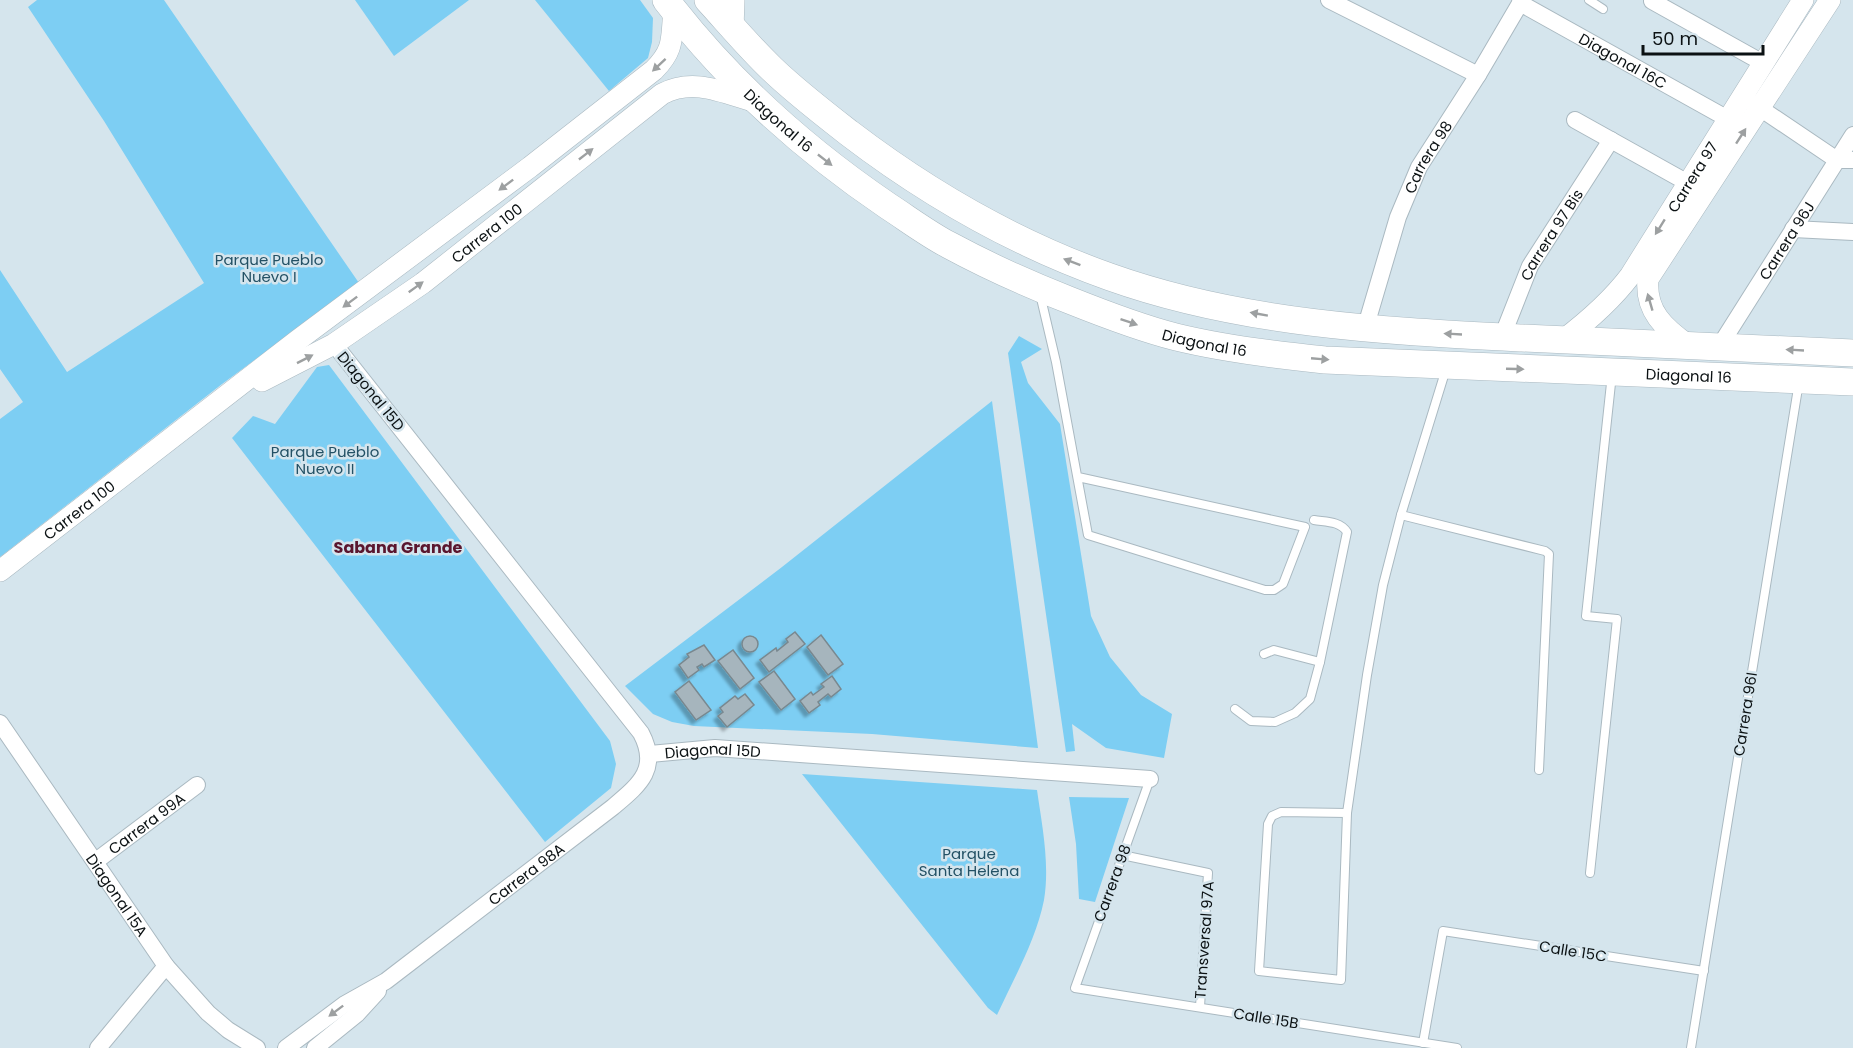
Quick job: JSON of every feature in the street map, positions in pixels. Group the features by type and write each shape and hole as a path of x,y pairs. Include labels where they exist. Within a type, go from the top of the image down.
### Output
{"main road":[{"name":"Diagonal 16","path":"708,0 733,29 795,89 879,156 940,197 1000,231 1111,278 1150,290 1233,309 1365,329 1853,353"},
{"name":"Diagonal 16","path":"670,5 718,63 756,102 867,192 947,244 1038,288 1146,328 1212,345 1325,360 1853,382"}],"street":[{"path":"733,29 734,0"},
{"path":"1329,0 1478,75"},
{"path":"1652,0 1764,63"},
{"name":"Carrera 97","path":"1563,340 1587,321 1630,276 1728,119 1751,102 1764,63 1803,0"},
{"name":"Carrera 97","path":"1688,345 1660,322 1653,312 1648,298 1648,279 1751,102 1830,0"},
{"name":"Carrera 98","path":"1365,329 1398,217 1419,167 1478,75 1521,2"},
{"name":"Diagonal 16C","path":"1521,2 1728,119"},
{"name":"Carrera 100","path":"0,571 654,70 667,57 671,44 670,5"},
{"name":"Carrera 100","path":"216,405 334,344 423,283 662,94 674,88 699,86 756,102"},
{"path":"1751,102 1845,160"},
{"path":"1575,120 1688,183"},
{"name":"Carrera 96J","path":"1719,347 1793,230 1845,160 1853,135"},
{"name":"Carrera 97 Bis","path":"1502,336 1530,266 1611,140"},
{"path":"530,167 545,186"},
{"path":"1793,230 1853,232"},
{"name":"Diagonal 15D","path":"334,344 641,733 650,754 715,748 1150,779"},
{"name":"Diagonal 15A","path":"0,723 166,966 208,1013 228,1030 257,1048"},
{"name":"Carrera 98A","path":"286,1048 345,1004 386,981 634,789 647,769 650,754"},
{"name":"Carrera 99A","path":"96,861 197,785"},
{"path":"98,1048 166,966"},
{"name":"Carrera 98A","path":"315,1048 357,1014 386,981"}],"lane":[{"path":"1589,0 1603,9"},
{"path":"1038,288 1056,362 1088,535 1265,590 1274,590 1283,584 1305,527 1078,477"},
{"path":"1347,813 1281,812 1272,816 1268,824 1259,971 1341,980 1347,813 1377,619 1401,515 1447,366"},
{"path":"1590,873 1617,619 1586,616 1612,372"},
{"name":"Carrera 96I","path":"1691,1048 1800,380"},
{"path":"1401,515 1545,551 1549,554 1539,770"},
{"path":"1235,709 1251,721 1275,722 1295,713 1310,699 1347,532 1337,523 1314,520"},
{"path":"1264,654 1274,650 1320,662"},
{"name":"Carrera 98","path":"1076,988 1150,779"},
{"name":"Transversal 97A","path":"1122,855 1208,873 1200,1007"},
{"name":"Calle 15C","path":"1423,1042 1443,931 1704,971"},
{"name":"Calle 15B","path":"1076,988 1457,1048"}],"green space":[{"name":"Parque Pueblo Nuevo I","path":"37,0 164,0 359,283 222,384 0,557 0,419 23,402 0,369 0,270 67,372 204,283 104,121 28,7"},
{"path":"355,0 469,0 394,56"},
{"path":"535,0 640,0 653,18 652,42 648,58 609,91"},
{"path":"1019,336 1042,349 1021,362 1028,383 1060,424 1091,616 1110,657 1141,695 1172,714 1164,758 1106,748 1072,724 1075,751 1066,752 1008,353"},
{"name":"Parque Pueblo Nuevo II","path":"329,365 610,741 616,764 611,788 545,842 232,438 253,416 275,424 317,367"},
{"path":"992,401 1038,748 872,734 694,726 672,722 653,714 625,686 782,567"},
{"name":"Parque Santa Helena","path":"802,774 1037,790 1046,859 1044,900 1030,944 997,1015 988,1008"},
{"path":"1069,797 1129,798 1095,902 1079,899 1076,844"}],"building":[{"path":"795,632 805,644 769,672 760,660 776,648 777,651"},
{"path":"821,635 843,664 828,675 807,647"},
{"path":"747,636 753,636 758,644 756,650 747,652 742,647 742,641"},
{"path":"704,645 715,660 704,667 702,664 697,667 699,670 688,678 679,665 689,657 687,654"},
{"path":"733,650 754,678 740,689 718,661"},
{"path":"774,671 795,699 781,710 759,682"},
{"path":"832,676 841,689 831,697 828,694 818,702 820,705 809,713 800,701 811,692 813,695 824,687 821,684"},
{"path":"689,681 711,710 696,720 675,692"},
{"path":"745,694 754,705 727,727 718,716 723,712 720,708 735,696 738,699"}],"district":[{"name":"Sabana Grande","path":"398,547"}]}
